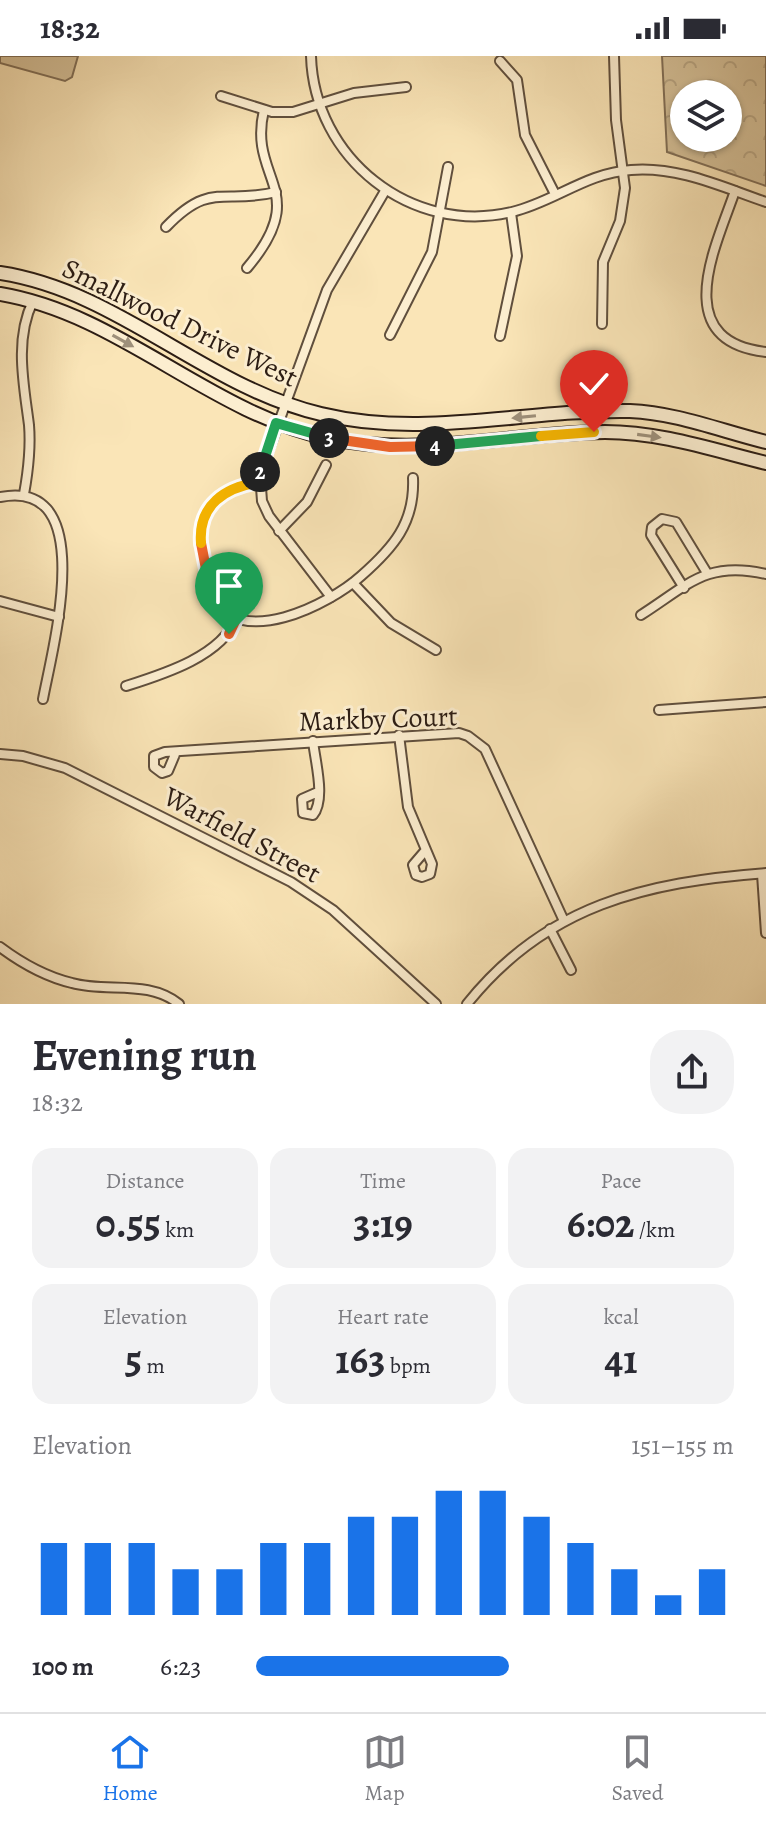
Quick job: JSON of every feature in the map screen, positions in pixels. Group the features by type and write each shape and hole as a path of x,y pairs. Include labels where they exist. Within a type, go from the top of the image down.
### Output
{"street":[{"path":"311,56 319,105 346,153 385,191 441,213 471,217 511,213 587,180 623,170 669,171 766,202"},
{"path":"602,324 603,262 623,210 614,56"},
{"path":"500,61 517,80 525,135 555,194"},
{"path":"221,96 264,110 293,112 354,93 406,87"},
{"path":"247,268 274,227 278,211 260,133 264,110"},
{"path":"390,335 427,264 441,213 448,167"},
{"path":"331,597 279,531 265,508 260,482 263,458 327,290 385,191"},
{"path":"735,191 708,269 705,297 716,325 728,337 745,348 766,352"},
{"path":"166,227 188,206 208,195 251,196 276,192"},
{"path":"500,336 517,256 511,213"},
{"name":"Smallwood Drive West","path":"0,273 68,291 112,311 213,370 283,403 347,419 410,426 578,413 653,413 766,442"},
{"name":"Smallwood Drive West","path":"0,294 33,301 106,331 225,400 276,423 334,439 409,447 620,432 680,441 766,463"},
{"path":"24,494 29,438 22,362 27,319 33,301"},
{"path":"279,531 307,502 326,465"},
{"path":"260,482 233,487 208,509 202,525 202,548 211,595 237,617 261,620 297,615 331,597 353,583 391,549 404,531 412,507 413,478"},
{"path":"0,497 24,494 49,510 58,528 61,573 59,617 43,699"},
{"path":"684,588 651,535 655,524 666,518 673,519 707,573"},
{"path":"641,615 707,573 734,568 766,574"},
{"path":"353,583 391,623 436,650"},
{"path":"0,601 59,617"},
{"path":"126,686 164,673 220,643 229,634 237,617"},
{"path":"659,710 766,702"},
{"name":"Markby Court","path":"176,752 399,735 459,733 468,736 485,749 564,921"},
{"path":"399,735 408,807 425,851"},
{"path":"313,741 318,792"},
{"name":"Warfield Street","path":"0,754 23,756 65,768 291,882 333,910 436,1004"},
{"path":"467,1004 505,963 550,929 603,903 659,885 764,874 766,933"},
{"path":"550,929 571,970"},
{"path":"0,947 43,972 73,984 166,994 179,1004"}],"green space":[{"path":"0,56 78,56 72,77 65,81 0,63"},
{"path":"662,56 766,56 766,186 667,152"}],"route":[{"path":"229,634 237,617 218,605 208,589 201,534 203,519 212,503 227,490 260,482 263,458 276,423 344,441 409,447 594,432"}]}
